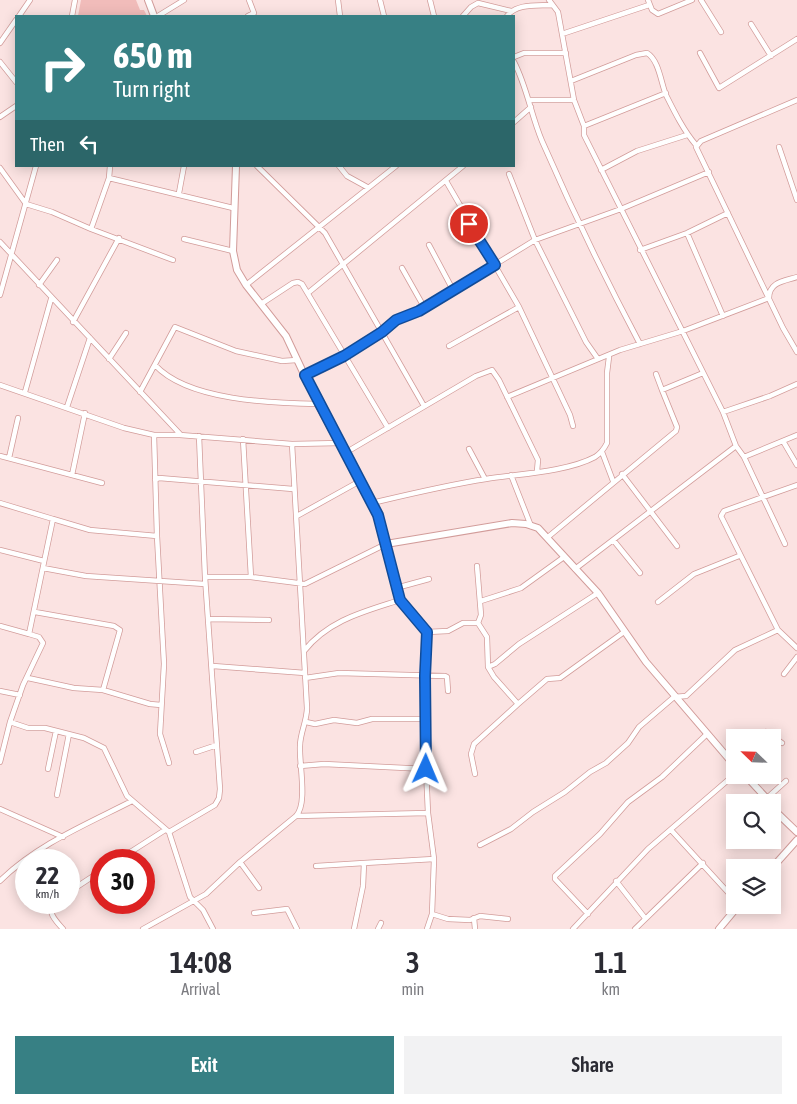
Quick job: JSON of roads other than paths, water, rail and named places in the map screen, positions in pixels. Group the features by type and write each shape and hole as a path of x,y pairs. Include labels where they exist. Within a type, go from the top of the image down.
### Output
{"street":[{"path":"20,15 30,0"},
{"path":"72,15 75,0"},
{"path":"148,0 154,15"},
{"path":"160,15 184,0"},
{"path":"249,0 255,15"},
{"path":"338,0 340,15"},
{"path":"380,0 384,15"},
{"path":"430,0 434,15"},
{"path":"549,0 558,12 574,100 584,126 584,134 640,250 723,412 736,446 744,457 785,544"},
{"path":"562,34 648,2 658,14 692,0"},
{"path":"701,0 722,32"},
{"path":"463,15 471,7 478,4 511,11 523,7 552,5"},
{"path":"508,15 511,11"},
{"path":"0,43 15,21"},
{"path":"751,24 771,56"},
{"path":"700,53 719,88 797,39"},
{"path":"515,57 524,53 566,54"},
{"path":"571,81 636,55 647,53 653,59 666,94 687,134 696,145 797,352"},
{"path":"0,62 15,81"},
{"path":"515,65 530,100 539,134 593,254 640,344"},
{"path":"584,126 666,94"},
{"path":"530,100 574,100"},
{"path":"696,145 728,129 797,100"},
{"path":"0,117 15,107"},
{"path":"515,121 532,107"},
{"path":"601,170 637,152 687,134"},
{"path":"779,147 797,200"},
{"path":"0,295 36,167"},
{"path":"91,229 109,178 110,167"},
{"path":"179,193 184,167"},
{"path":"236,167 233,251 237,270 246,285 286,336 318,404 372,502 386,544 400,600 427,632 425,676 427,719 426,769 428,812 434,859 432,914 427,929"},
{"path":"258,167 325,233 424,406"},
{"path":"340,167 347,176 367,188"},
{"path":"246,285 395,167"},
{"path":"308,293 462,167"},
{"path":"0,168 26,204 52,212 173,260"},
{"path":"305,375 344,356 382,332 396,320 424,307 535,240 621,209 708,172"},
{"path":"509,174 535,240 586,342 598,359"},
{"path":"109,178 179,193 233,208"},
{"path":"446,180 473,232 495,265 519,308 554,378 573,426"},
{"path":"640,250 687,233 728,213"},
{"path":"687,233 722,316"},
{"path":"73,322 119,238"},
{"path":"184,239 233,251"},
{"path":"1,245 11,252 51,299 180,435"},
{"path":"430,245 453,290"},
{"path":"39,284 57,260"},
{"path":"402,268 424,307"},
{"path":"769,298 769,290 772,286 797,277"},
{"path":"261,304 298,282 308,293 388,428"},
{"path":"507,397 598,359 609,357 620,350 683,331 769,298"},
{"path":"25,392 51,299"},
{"path":"449,346 519,308"},
{"path":"140,392 156,365 173,329 178,327 199,338 236,351 282,361 297,360"},
{"path":"109,359 126,332"},
{"path":"67,407 90,338"},
{"path":"372,502 441,486 578,464 602,452 607,443 607,373 609,357"},
{"path":"156,365 183,384 232,397 262,402 318,404"},
{"path":"345,453 488,370 495,373 538,460 537,471"},
{"path":"662,390 703,373"},
{"path":"548,537 676,431 677,427 656,374"},
{"path":"723,412 770,396 797,384"},
{"path":"0,385 25,392 124,428 154,435 199,436 292,444 341,443"},
{"path":"72,475 85,413"},
{"path":"9,458 18,418"},
{"path":"154,435 164,664 160,734 169,763"},
{"path":"744,457 797,435"},
{"path":"137,849 218,802 220,789 213,666 205,584 199,436"},
{"path":"243,439 244,485 252,577"},
{"path":"783,441 797,465"},
{"path":"143,929 195,902 296,816 302,807 300,743 306,722 305,675 297,516 293,489 292,444"},
{"path":"575,569 736,446"},
{"path":"469,449 485,479"},
{"path":"602,452 614,481"},
{"path":"0,456 102,483"},
{"path":"622,474 677,546"},
{"path":"512,476 531,526"},
{"path":"155,480 159,478 293,489"},
{"path":"297,516 360,481"},
{"path":"797,485 722,514 721,519 778,630 797,648"},
{"path":"0,503 90,530 157,536"},
{"path":"30,634 53,520"},
{"path":"205,577 252,577 305,584 386,544 512,523 531,526 548,537 598,593 624,632 674,697 726,755"},
{"path":"614,541 640,572"},
{"path":"0,550 44,560"},
{"path":"658,602 694,574 739,556"},
{"path":"481,601 521,588 564,557"},
{"path":"477,566 477,582 481,601 481,615 478,622"},
{"path":"43,568 86,576 205,584"},
{"path":"396,588 429,579"},
{"path":"488,667 495,664 519,644 598,593"},
{"path":"304,652 314,638 336,622 400,600"},
{"path":"35,612 114,626 120,630 104,690"},
{"path":"208,618 269,620"},
{"path":"478,622 487,637 488,667 494,677 518,704"},
{"path":"427,632 448,631 463,623 478,622"},
{"path":"0,626 39,637 42,643 10,722 0,762"},
{"path":"480,844 512,829 533,812 566,792 590,772 606,763 628,743 635,730 674,697 686,696 735,650 778,630"},
{"path":"475,774 470,754 474,744 547,679 560,678 624,632"},
{"path":"784,674 797,657"},
{"path":"213,666 305,675 340,673 446,676 448,691"},
{"path":"28,678 74,688 104,690 150,704 161,704"},
{"path":"0,691 20,695"},
{"path":"306,722 334,720 357,723 372,719 427,719"},
{"path":"10,722 28,728 56,730 91,740 104,748 122,788 132,801 167,831 190,897 203,910 214,929"},
{"path":"48,769 56,730"},
{"path":"57,795 70,734"},
{"path":"588,914 554,879 555,876 600,834 628,802 662,777 707,734"},
{"path":"196,752 217,745"},
{"path":"300,766 324,764 426,769"},
{"path":"774,794 786,781"},
{"path":"573,929 648,849 726,782"},
{"path":"754,784 763,794"},
{"path":"0,881 15,867 63,837 132,801"},
{"path":"0,809 63,837"},
{"path":"296,816 428,812"},
{"path":"781,817 797,832"},
{"path":"671,830 726,890"},
{"path":"780,859 797,840"},
{"path":"316,866 434,859"},
{"path":"240,862 259,888"},
{"path":"635,929 703,863"},
{"path":"354,929 363,886 364,864"},
{"path":"616,881 645,918"},
{"path":"254,913 287,909 297,929"},
{"path":"53,914 63,929"},
{"path":"432,914 448,919 480,916 508,919"},
{"path":"719,929 732,914"},
{"path":"474,918 475,929"},
{"path":"378,929 381,922"}]}
